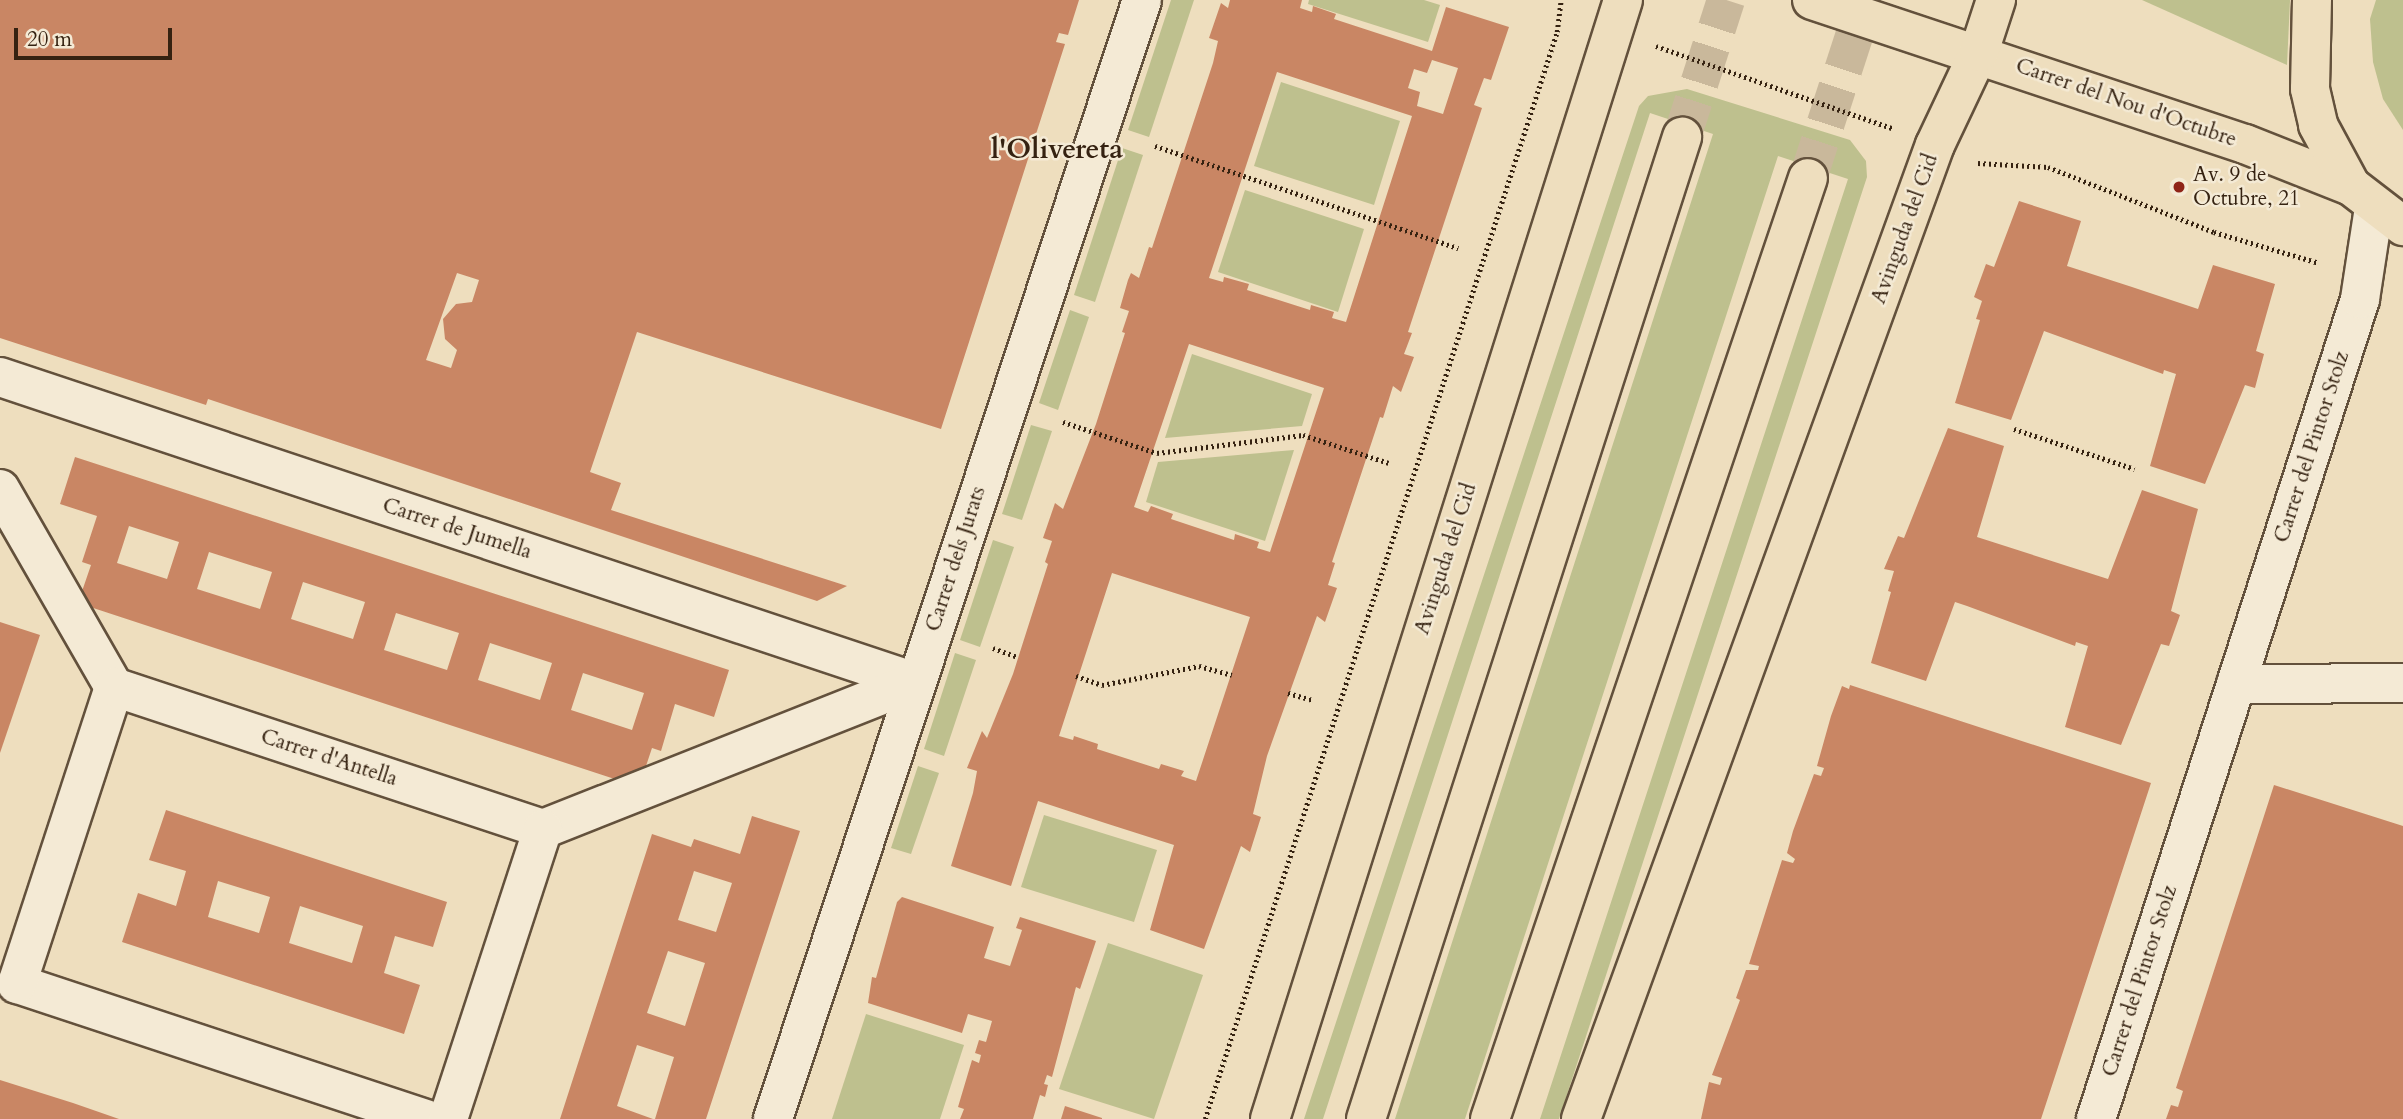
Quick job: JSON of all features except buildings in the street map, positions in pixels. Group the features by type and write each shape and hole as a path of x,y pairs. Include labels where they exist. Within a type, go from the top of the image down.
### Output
{"main road":[{"name":"Avinguda del Cid","path":"1270,1119 1623,0"},
{"path":"1812,0 1979,52"},
{"name":"Avinguda del Cid","path":"1580,1119 1935,145 1979,52 1996,0"},
{"path":"2312,0 2310,89 2318,125 2376,207"},
{"name":"Carrer del Nou d'Octubre","path":"1979,52 2245,144 2376,207"},
{"path":"1366,1119 1682,136"},
{"path":"1490,1119 1808,177"}],"street":[{"name":"Carrer dels Jurats","path":"773,1119 1142,0"},
{"name":"Carrer del Pintor Stolz","path":"2096,1119 2366,277 2376,207"},
{"name":"Carrer de Jumella","path":"0,377 915,682"},
{"path":"0,489 114,687 8,989 426,1119"},
{"path":"448,1119 543,830 915,682"},
{"path":"2236,684 2403,682"},
{"name":"Carrer d'Antella","path":"114,687 543,830"}],"path":[{"path":"1205,1119 1557,32 1561,0"},
{"path":"1659,47 1881,123"},
{"path":"1155,146 1458,248"},
{"path":"1973,161 2048,167 2214,232 2329,266"},
{"path":"1063,422 1157,453 1303,435 1389,463"},
{"path":"2014,429 2135,469"},
{"path":"993,648 1018,657"},
{"path":"1076,676 1102,685 1199,666 1232,675"},
{"path":"1288,693 1313,700"}],"green space":[{"path":"1171,0 1194,0 1149,137 1128,130"},
{"path":"1309,0 1424,0 1440,5 1428,42 1308,4"},
{"path":"2142,0 2290,0 2287,65"},
{"path":"2376,0 2403,0 2403,130 2383,99 2373,62 2370,19"},
{"path":"1281,82 1400,121 1374,205 1254,166"},
{"path":"1687,89 1850,140 1866,161 1867,177 1559,1119 1540,1119 1848,179 1778,156 1465,1119 1395,1119 1713,134 1650,113 1323,1119 1304,1119 1639,106 1648,96"},
{"path":"1122,148 1143,155 1095,302 1074,295"},
{"path":"1245,190 1364,229 1338,312 1218,272"},
{"path":"1070,310 1089,317 1058,410 1039,403"},
{"path":"1192,354 1312,394 1302,426 1165,438"},
{"path":"1031,425 1052,431 1022,520 1002,514"},
{"path":"1294,450 1265,541 1146,502 1158,462"},
{"path":"993,540 1014,547 980,647 960,640"},
{"path":"955,653 976,660 944,756 924,749"},
{"path":"918,766 939,773 911,854 891,848"},
{"path":"1044,815 1157,850 1134,922 1021,887"},
{"path":"1108,943 1203,975 1154,1119 1059,1089"},
{"path":"866,1014 964,1045 940,1119 832,1119"}],"tunnel":[{"path":"1682,137 1726,0"},
{"path":"1808,178 1866,0"}],"place":[{"name":"Av. 9 de Octubre, 21","path":"2179,187"}],"district":[{"name":"l'Olivereta","path":"1057,149"}]}
